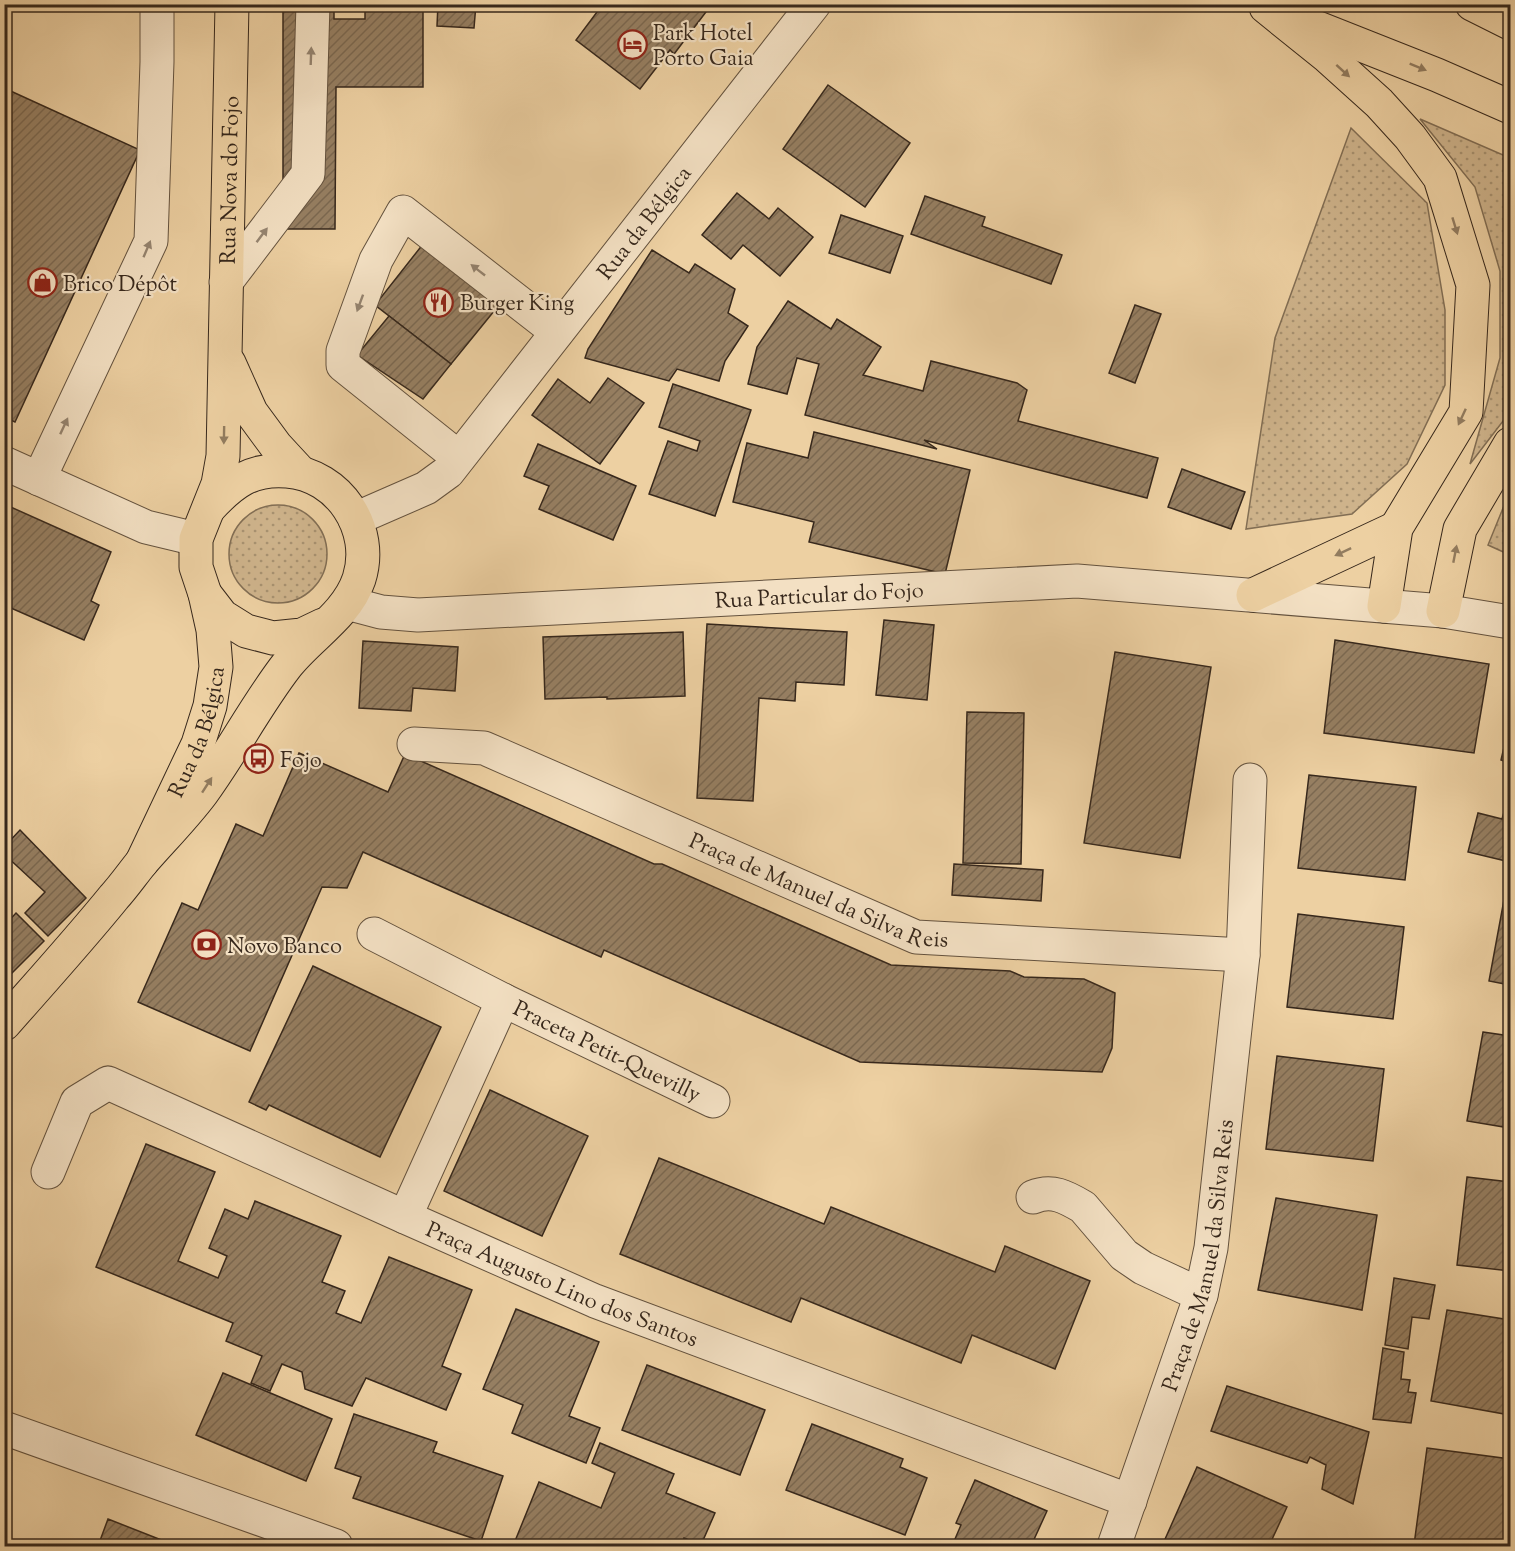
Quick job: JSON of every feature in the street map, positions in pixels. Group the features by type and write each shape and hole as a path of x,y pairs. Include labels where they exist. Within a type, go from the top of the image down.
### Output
{"main road":[{"name":"Rua Nova do Fojo","path":"226,356 232,4"},
{"path":"1472,4 1510,23"},
{"path":"1263,6 1510,106"},
{"path":"1263,6 1328,57 1379,103 1410,137 1440,178 1473,285 1466,412 1396,528 1384,606"},
{"name":"Rua da Bélgica","path":"226,356 251,412 276,446 300,472"},
{"name":"Rua da Bélgica","path":"142,862 198,744 210,706 216,667 213,630 196,567 201,526 218,484 223,456 226,356"},
{"path":"1443,611 1460,529 1510,444"},
{"name":"Rua da Bélgica","path":"4,1024 201,794 288,663 337,613 359,579 363,552 355,519 345,501 325,483 300,472 272,470 246,476 223,493 201,526"},
{"path":"1252,595 1396,528"},
{"name":"Rua da Bélgica","path":"205,594 222,616 246,631 273,638 302,635 337,613"}],"street":[{"path":"39,479 151,242 158,63 157,4"},
{"path":"226,282 308,174 313,4"},
{"name":"Rua da Bélgica","path":"355,519 426,488 448,472 814,4"},
{"path":"458,457 343,365 342,351 376,260 403,212 557,332"},
{"path":"4,463 146,527 201,526"},
{"name":"Rua Particular do Fojo","path":"337,613 381,612 418,615 1077,580 1443,611 1510,622"},
{"name":"Praça de Manuel da Silva Reis","path":"414,744 484,748 916,937 1243,955"},
{"name":"Praça de Manuel da Silva Reis","path":"1114,1546 1201,1295 1211,1248 1243,955 1250,780"},
{"name":"Praceta Petit-Quevilly","path":"374,934 503,1000 713,1101"},
{"name":"Praceta Petit-Quevilly","path":"405,1217 503,1000"},
{"name":"Praça Augusto Lino dos Santos","path":"48,1172 77,1102 108,1083 596,1301 1130,1501"},
{"path":"1034,1197 1052,1193 1083,1207 1124,1255 1143,1268 1201,1295"},
{"path":"4,1428 336,1546"}],"shaded area":[{"path":"1420,119 1510,158 1510,412 1470,464 1500,358 1500,271 1475,187"},
{"path":"1351,128 1427,203 1445,310 1445,385 1407,464 1352,514 1246,529 1275,338"},
{"path":"1510,491 1510,555 1488,545"},
{"path":"278,505 297,509 313,519 323,535 327,554 323,573 313,589 297,599 278,603 259,599 243,589 233,573 229,554 233,535 243,519 259,509"}],"building":[{"path":"283,4 334,5 334,19 365,19 365,4 423,4 423,87 336,87 335,229 283,229"},
{"path":"438,4 476,4 474,28 437,26"},
{"name":"Park Hotel Porto Gaia","path":"603,4 712,4 674,54 670,50 640,89 576,40"},
{"path":"828,85 910,143 865,207 783,149"},
{"name":"Brico Dépôt","path":"4,88 140,150 15,422 4,417"},
{"path":"737,193 769,219 778,208 813,237 780,276 743,245 731,259 702,235"},
{"path":"925,196 985,217 982,226 1062,255 1051,284 911,234"},
{"path":"841,215 903,236 890,273 829,253"},
{"name":"Burger King","path":"427,239 503,300 451,364 375,305"},
{"path":"652,250 689,273 695,264 735,289 728,313 748,326 725,361 719,381 677,369 669,381 585,358 588,349"},
{"path":"788,301 831,329 837,319 881,347 863,375 923,391 931,361 1017,383 1027,390 1018,421 1158,458 1147,498 924,440 937,449 805,415 819,364 797,358 787,394 748,384 757,347"},
{"path":"1135,305 1161,314 1135,383 1109,373"},
{"path":"389,316 451,364 423,399 357,355"},
{"path":"608,378 644,403 600,464 532,415 558,379 590,403"},
{"path":"673,384 751,410 715,516 649,494 668,441 697,451 700,441 659,427"},
{"path":"814,432 970,470 945,574 809,542 814,522 733,502 747,443 808,458"},
{"path":"538,444 636,486 613,540 539,509 549,486 524,476"},
{"path":"1182,469 1245,492 1231,529 1168,507"},
{"path":"4,504 111,552 91,601 99,605 84,640 4,605"},
{"path":"884,620 934,625 927,700 876,695"},
{"path":"707,624 847,632 844,685 796,682 795,701 759,698 753,801 697,798"},
{"path":"683,632 685,696 545,699 543,637"},
{"path":"1335,640 1489,664 1474,753 1324,733"},
{"path":"363,641 458,647 455,691 413,688 411,711 359,708"},
{"path":"1115,652 1211,667 1180,858 1084,843"},
{"path":"967,712 1024,713 1021,864 963,863"},
{"path":"1510,722 1510,763 1501,760"},
{"path":"299,753 388,792 405,754 891,965 1010,971 1024,977 1084,979 1115,993 1112,1048 1102,1072 860,1062 604,950 601,957 363,852 347,888 322,887 250,1051 138,1002 182,903 198,910 236,824 263,836"},
{"path":"1309,775 1416,787 1405,880 1298,868"},
{"path":"1508,798 1510,799 1510,862 1468,852 1478,813 1502,819"},
{"path":"20,830 86,898 48,936 25,913 45,892 4,854 4,847"},
{"path":"954,864 1043,870 1041,901 952,895"},
{"path":"1506,889 1510,890 1510,985 1489,981"},
{"path":"16,913 44,941 4,981 4,926"},
{"path":"1298,914 1404,927 1393,1019 1287,1007"},
{"path":"313,966 441,1027 380,1157 269,1105 266,1110 249,1102"},
{"path":"1483,1032 1510,1036 1510,1128 1467,1121"},
{"path":"1277,1056 1384,1069 1373,1161 1266,1149"},
{"path":"490,1090 588,1136 542,1236 444,1191"},
{"path":"146,1144 215,1172 178,1261 218,1278 227,1256 209,1248 225,1209 248,1219 255,1201 341,1236 322,1282 345,1291 336,1313 361,1323 389,1257 472,1290 442,1366 461,1374 446,1410 366,1378 352,1406 305,1389 302,1372 282,1364 270,1391 251,1383 262,1356 226,1341 233,1323 96,1267"},
{"path":"659,1158 824,1224 831,1207 995,1272 1005,1246 1090,1281 1055,1369 972,1335 961,1363 801,1298 791,1322 620,1254"},
{"path":"1467,1177 1510,1182 1510,1271 1457,1265"},
{"path":"1276,1198 1377,1215 1362,1310 1258,1290"},
{"path":"1394,1278 1435,1285 1429,1319 1412,1317 1408,1349 1385,1345"},
{"path":"516,1309 599,1342 569,1416 600,1428 586,1463 512,1433 523,1405 483,1389"},
{"path":"1447,1310 1510,1320 1510,1415 1431,1401"},
{"path":"1383,1348 1404,1352 1401,1379 1410,1380 1408,1392 1416,1393 1411,1423 1373,1419"},
{"path":"647,1365 765,1410 740,1475 622,1430"},
{"path":"223,1373 332,1419 306,1481 196,1435"},
{"path":"1227,1386 1369,1432 1353,1504 1322,1489 1326,1465 1310,1457 1307,1463 1211,1431"},
{"path":"354,1414 437,1442 433,1452 503,1476 481,1541 353,1498 361,1477 335,1468"},
{"path":"812,1424 903,1459 900,1467 927,1478 905,1535 786,1490"},
{"path":"600,1443 674,1474 666,1493 715,1513 701,1545 684,1538 681,1546 513,1546 539,1482 601,1508 615,1473 592,1463"},
{"path":"1427,1448 1510,1459 1510,1546 1414,1545"},
{"path":"1197,1467 1287,1507 1269,1546 1162,1546"},
{"path":"975,1480 1047,1511 1031,1546 952,1546 961,1525 956,1523"},
{"path":"108,1519 169,1543 168,1546 98,1546"}],"place":[{"name":"Park Hotel Porto Gaia","path":"632,45"},
{"name":"Brico Dépôt","path":"42,283"},
{"name":"Burger King","path":"439,302"},
{"name":"Fojo","path":"259,759"},
{"name":"Novo Banco","path":"206,945"}]}
